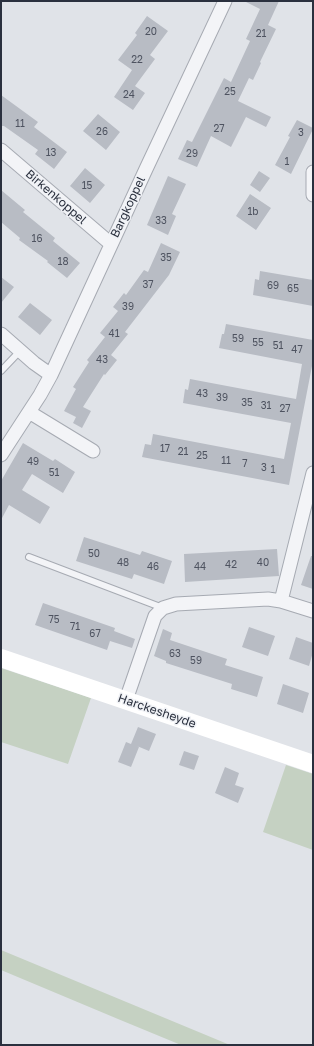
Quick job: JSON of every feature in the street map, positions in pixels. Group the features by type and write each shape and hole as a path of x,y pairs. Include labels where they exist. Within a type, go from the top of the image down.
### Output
{"main road":[{"name":"Harckesheyde","path":"1,658 313,764"}],"street":[{"name":"Bargkoppel","path":"1,455 51,375 225,1"},
{"name":"Birkenkoppel","path":"1,150 111,244"},
{"path":"313,172 313,195"},
{"path":"1,334 34,363 51,375"},
{"path":"29,412 93,451"},
{"path":"281,601 313,473"},
{"path":"126,700 155,616 162,608 176,604 268,599 281,601 313,611"}],"lane":[{"path":"1,371 20,351"},
{"path":"29,557 162,608"}],"green space":[{"path":"1,668 91,698 68,764 1,742"},
{"path":"286,765 313,774 313,850 263,832"},
{"path":"1,950 230,1045 181,1045 118,1019 1,970"}],"building":[{"path":"244,1 279,1 268,25 276,29 253,80 249,78 238,101 271,117 266,127 246,117 231,147 211,136 197,167 178,159 187,140 192,142 224,78 231,82 250,41 246,39 260,9"},
{"path":"147,16 168,31 150,55 155,59 135,86 145,93 133,110 114,97 132,70 118,60 137,35 135,33"},
{"path":"1,95 38,122 34,127 67,152 54,169 35,154 38,150 4,126 1,126"},
{"path":"98,114 120,132 106,150 83,131"},
{"path":"297,120 313,129 291,174 275,165"},
{"path":"85,168 105,185 90,203 70,186"},
{"path":"259,171 270,178 260,192 250,185"},
{"path":"168,176 186,184 172,214 176,216 168,235 147,225"},
{"path":"1,190 25,210 23,212 55,238 53,241 80,263 67,278 47,262 48,261 19,240 20,238 1,222"},
{"path":"250,194 271,208 256,230 236,216"},
{"path":"161,243 180,252 169,275 125,332 128,334 111,355 117,360 105,375 104,374 83,407 91,411 82,428 73,423 76,417 64,411 76,389 73,387 89,362 87,360 105,337 100,333 118,311 113,307 124,293 126,295 144,270 148,272"},
{"path":"260,271 313,280 313,306 253,295 255,279 259,280"},
{"path":"1,277 14,287 1,303"},
{"path":"30,303 52,320 40,335 18,317"},
{"path":"226,324 313,340 313,366 289,485 142,457 145,444 151,445 153,434 284,459 291,423 183,403 185,389 188,390 190,379 296,399 302,364 219,348"},
{"path":"23,443 53,461 55,459 75,472 63,493 32,474 22,490 50,507 40,524 9,505 1,520 1,481"},
{"path":"84,537 140,555 142,551 172,561 164,584 134,574 132,579 76,561"},
{"path":"277,549 279,576 185,582 184,554"},
{"path":"311,556 313,556 313,589 301,585"},
{"path":"43,603 115,628 114,631 135,639 132,648 110,641 107,650 35,625"},
{"path":"249,627 275,636 268,656 242,647"},
{"path":"163,629 172,633 170,640 227,659 225,665 263,677 257,697 231,689 232,684 166,663 166,661 154,656"},
{"path":"296,637 313,643 313,652 309,666 289,659"},
{"path":"283,684 309,693 303,713 277,704"},
{"path":"138,727 156,734 149,751 137,746 139,747 131,767 118,762 126,742 131,744"},
{"path":"184,751 199,756 194,770 179,765"},
{"path":"225,767 239,773 235,785 244,788 238,803 215,793"}]}
